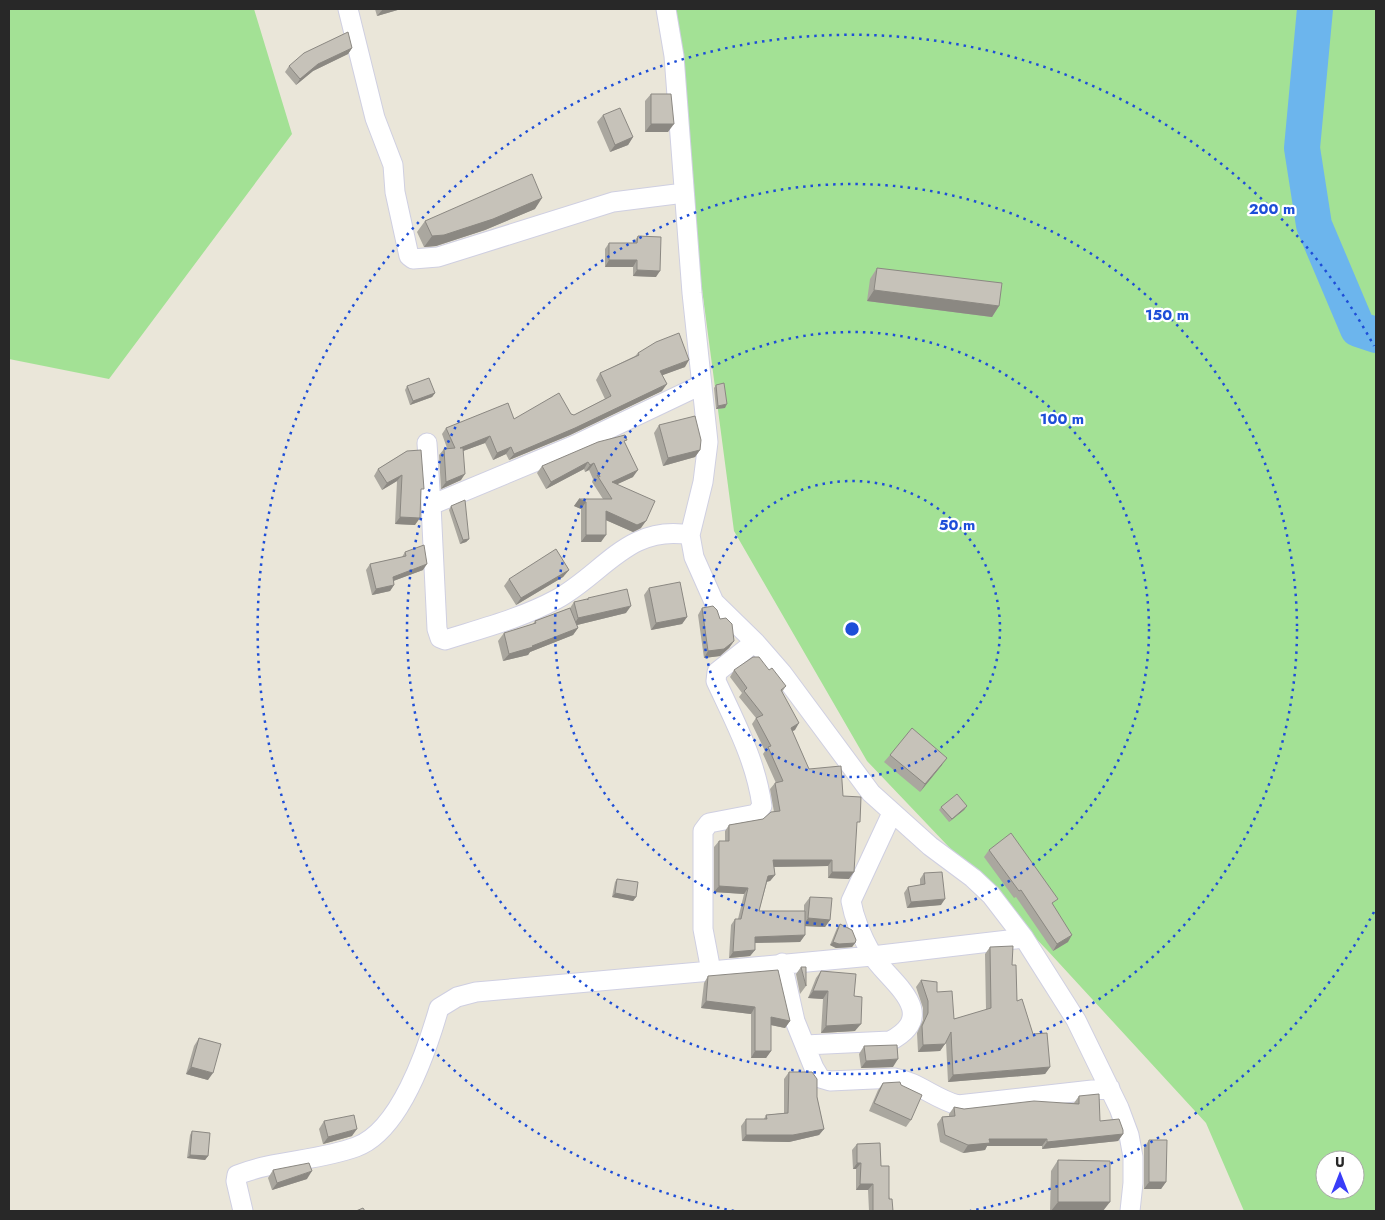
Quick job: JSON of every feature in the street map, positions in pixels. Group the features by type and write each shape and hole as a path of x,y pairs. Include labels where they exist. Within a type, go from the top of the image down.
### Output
{"street":[{"path":"348,9 375,118 393,165 397,201 409,256 413,259 438,257 613,202 684,193"},
{"path":"666,9 674,56 684,193 708,442 703,482 690,535 694,556 714,602 782,673 871,793 930,846 973,878 991,895 1024,938 1076,1020 1110,1088 1129,1135 1133,1157 1130,1211"},
{"path":"431,505 575,444 701,385"},
{"path":"427,443 437,629 440,638 445,640 527,613 556,600 581,585 612,558 652,534 671,532 690,535"},
{"path":"711,971 703,928 703,831 709,823 756,814 762,806 749,754 738,725 716,681 716,676 717,672 754,642"},
{"path":"805,1046 890,1040 900,1036 911,1018 910,1003 898,984 872,956 853,911 851,901 892,813"},
{"path":"243,1211 236,1181 238,1176 356,1148 382,1132 398,1112 431,1036 440,1008 456,997 476,992 872,956 1024,938"},
{"path":"782,963 794,1021 820,1078 830,1081 895,1078 905,1080 945,1102 958,1104 1110,1088"}],"green space":[{"path":"9,9 254,9 292,134 109,379 9,359"},
{"path":"665,9 1376,9 1376,1211 1244,1211 1206,1123 1047,950 867,761 734,531"}],"building":[{"path":"348,32 352,48 318,64 300,79 289,66 304,53"},
{"path":"651,94 671,94 674,124 651,124"},
{"path":"620,108 633,137 615,145 603,115"},
{"path":"532,174 542,198 493,219 444,235 432,236 425,221"},
{"path":"638,236 661,237 660,271 637,270 637,260 609,260 609,243 637,243"},
{"path":"877,268 1002,283 999,306 874,290"},
{"path":"679,333 689,360 660,371 667,384 575,428 514,454 511,447 497,453 490,436 460,448 463,448 465,474 446,482 444,449 455,448 446,428 508,403 514,419 559,393 571,414 574,415 611,396 600,373 639,355 638,353 656,342"},
{"path":"429,378 435,393 413,401 407,386"},
{"path":"724,383 727,404 718,406 716,385"},
{"path":"695,416 701,440 700,450 668,458 659,425"},
{"path":"625,435 627,440 624,441 638,470 612,482 655,501 646,521 637,525 606,511 606,535 586,535 586,502 579,499 612,499 597,475 600,477 594,463 590,465 588,462 551,482 542,466 598,442"},
{"path":"421,450 424,489 421,489 420,518 400,517 402,475 387,483 378,469 407,451"},
{"path":"465,500 469,539 463,540 451,506"},
{"path":"424,545 427,564 393,577 394,585 376,589 370,564 406,556 405,552"},
{"path":"556,549 569,570 521,598 509,579"},
{"path":"680,582 687,617 656,623 649,588"},
{"path":"627,589 631,606 578,618 574,602"},
{"path":"713,606 717,610 720,619 726,618 732,624 734,641 724,649 708,651 702,608"},
{"path":"570,608 578,628 533,647 509,654 504,633 536,623 535,621"},
{"path":"753,657 759,657 769,670 772,668 786,686 781,690 799,723 791,728 809,769 841,766 843,796 861,797 860,822 857,822 854,872 832,872 832,860 773,860 775,875 768,876 759,911 805,911 805,935 755,937 755,950 733,952 735,919 741,919 748,888 719,886 719,841 729,841 729,825 763,819 771,812 780,811 775,783 783,781 768,747 771,746 756,718 763,715 744,691 747,688 734,670"},
{"path":"912,728 947,758 925,784 890,755"},
{"path":"957,794 967,806 952,819 941,807"},
{"path":"1011,833 1058,899 1052,903 1072,935 1057,944 1021,890 1019,891 989,850"},
{"path":"942,872 945,899 911,902 908,887 925,884 924,873"},
{"path":"617,879 638,882 636,897 615,893"},
{"path":"810,897 832,898 830,920 808,918"},
{"path":"840,924 852,930 856,940 855,943 839,944 833,942"},
{"path":"1013,946 1012,965 1016,965 1017,1001 1022,999 1033,1034 1047,1033 1050,1067 953,1075 951,1032 945,1044 923,1045 922,1026 928,1013 928,1001 921,980 937,982 937,992 952,991 954,1019 991,1008 990,947"},
{"path":"801,967 806,967 806,986"},
{"path":"778,970 790,1021 771,1017 771,1051 755,1051 755,1007 706,1001 708,976"},
{"path":"821,971 856,974 854,996 862,997 861,1024 826,1026 828,991 813,991"},
{"path":"199,1038 221,1044 213,1073 191,1067"},
{"path":"897,1045 898,1059 866,1061 864,1046"},
{"path":"789,1072 812,1072 817,1079 817,1097 824,1129 793,1135 746,1135 746,1119 767,1119 766,1115 788,1113"},
{"path":"900,1082 901,1085 922,1095 911,1120 874,1103 883,1083"},
{"path":"1099,1094 1100,1121 1119,1119 1123,1134 1047,1142 1047,1139 989,1139 990,1143 968,1145 945,1135 942,1117 955,1116 954,1107 964,1109 1034,1101 1079,1104 1079,1096"},
{"path":"354,1115 357,1129 328,1137 324,1121"},
{"path":"192,1131 210,1133 208,1156 190,1155"},
{"path":"1149,1140 1167,1140 1166,1182 1149,1182"},
{"path":"880,1143 881,1166 889,1166 889,1199 892,1199 893,1211 873,1211 873,1184 860,1184 861,1163 857,1163 857,1144"},
{"path":"1058,1160 1110,1161 1110,1202 1058,1202"},
{"path":"309,1163 312,1171 277,1183 273,1170"}],"waterway":[{"path":"1315,9 1302,148 1314,225 1358,329 1376,335"}]}
